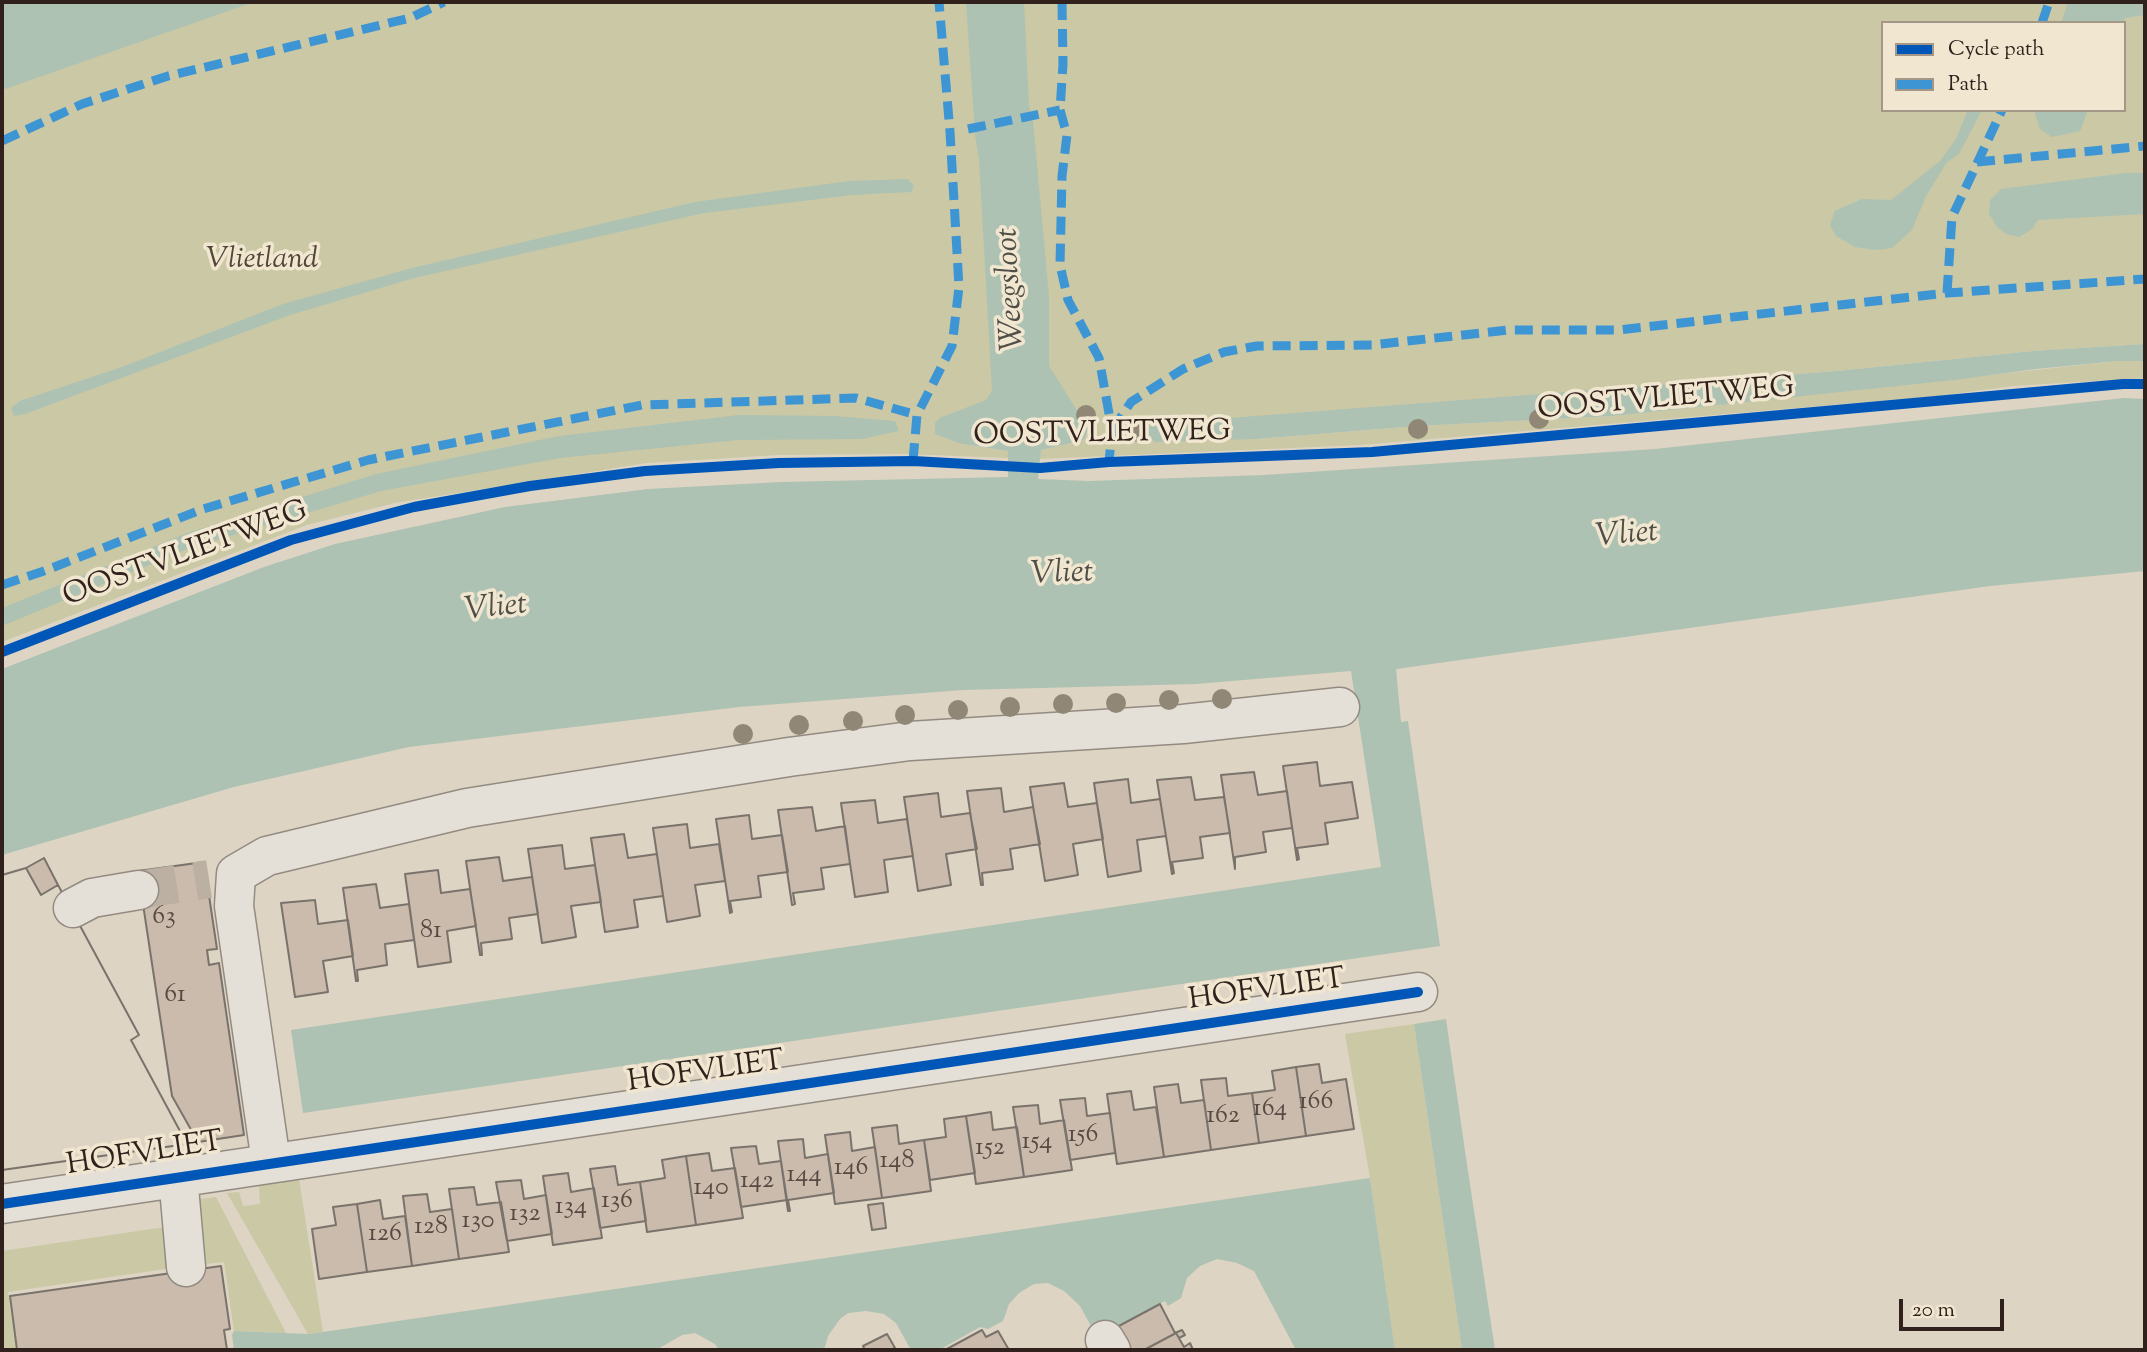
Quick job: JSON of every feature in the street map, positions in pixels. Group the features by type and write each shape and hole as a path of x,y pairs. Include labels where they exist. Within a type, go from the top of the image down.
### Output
{"street":[{"name":"HOFVLIET","path":"271,1162 234,906 223,876 267,856 467,808 789,757 910,741 1183,724 1340,707"},
{"path":"73,908 92,898 139,890"},
{"name":"HOFVLIET","path":"2,1203 1360,1003 1418,992"},
{"path":"178,1176 186,1268"}],"green space":[{"name":"Vlietland","path":"2,2 2145,2 2145,344 2033,351 1837,371 1502,398 1255,439 1418,426 1613,416 2118,361 2145,361 2145,378 2013,386 1938,396 1361,445 1039,459 1041,450 1084,440 962,444 1008,451 1008,458 905,454 779,455 647,463 395,503 307,525 2,642"},
{"path":"1414,1024 1462,1350 1395,1350 1370,1178 1345,1034"},
{"path":"299,1179 323,1332 308,1334 227,1193 239,1192 243,1206 260,1204 259,1186"},
{"path":"216,1197 286,1333 234,1331 224,1262 205,1264 194,1200"},
{"path":"165,1227 172,1268 8,1292 16,1349 2,1350 2,1251"}],"water":[{"path":"2,2 254,2 2,90"},
{"path":"966,2 1024,2 1029,105 1033,121 1049,297 1049,366 1088,428 1084,440 1041,450 1038,479 1089,481 1264,475 1655,449 2124,398 2145,399 2145,571 1990,586 1396,669 1401,722 1408,721 1440,946 303,1113 291,1030 1381,867 1351,671 1196,684 963,690 739,707 409,747 234,787 2,855 2,669 264,567 335,544 505,507 648,489 781,482 1008,477 1008,451 962,444 935,434 935,423 940,418 986,400 992,391 979,159"},
{"path":"2068,2 2145,2 2145,15 2125,18 2124,21 2062,21"},
{"path":"1967,112 1981,112 1959,154 1947,162 1926,196 1912,230 1892,248 1877,250 1855,247 1836,236 1830,225 1835,211 1862,199 1891,200 1940,161 1956,139"},
{"path":"2035,112 2087,112 2080,131 2052,137 2040,129"},
{"path":"2145,173 2145,214 2038,220 2032,229 2019,237 2006,234 1996,226 1989,213 1990,200 2001,189"},
{"path":"908,179 914,186 911,192 852,195 704,213 414,278 290,315 25,414 14,416 11,408 20,401 122,367 283,304 412,268 695,202 849,181"},
{"path":"2145,344 2145,361 2036,369 1613,416 1418,426 1255,439 1156,442 1144,433 1152,424 1837,371 2033,351"},
{"path":"739,415 835,416 895,421 899,431 862,439 738,440 560,458 381,491 190,548 2,626 2,608 190,532 376,474 559,436"},
{"path":"1446,1019 1495,1350 1462,1350 1414,1024"},
{"path":"1370,1178 1395,1350 1296,1350 1254,1271 1237,1263 1217,1259 1200,1266 1187,1278 1181,1298 1168,1306 1165,1301 1097,1337 1080,1306 1064,1291 1048,1283 1034,1284 1019,1293 1009,1304 1003,1321 988,1329 980,1327 939,1350 911,1350 896,1323 884,1314 866,1311 848,1313 840,1319 828,1336 825,1347 820,1350 719,1350 715,1344 695,1333 682,1335 656,1350 234,1350 234,1331 308,1334 323,1332"}],"building":[{"path":"1317,762 1320,786 1352,782 1358,818 1325,823 1328,844 1297,848 1297,860 1283,766"},
{"path":"1254,772 1258,795 1287,791 1292,828 1263,832 1266,852 1235,857 1235,869 1221,775"},
{"path":"1191,777 1195,800 1224,797 1230,833 1200,837 1203,858 1172,862 1172,874 1157,780"},
{"path":"1128,779 1131,803 1160,799 1166,836 1137,840 1141,871 1108,877 1094,783"},
{"path":"1064,783 1068,807 1097,803 1103,839 1073,844 1078,875 1045,881 1030,787"},
{"path":"1001,788 1004,812 1033,807 1040,844 1010,849 1013,869 982,873 981,885 967,791"},
{"path":"938,793 941,817 970,813 977,849 946,854 951,885 918,891 904,797"},
{"path":"875,800 878,823 907,819 913,856 884,860 888,892 855,897 841,803"},
{"path":"812,807 816,831 845,826 850,864 821,868 824,889 793,893 795,904 792,905 778,810"},
{"path":"749,815 752,839 782,835 788,872 758,876 761,897 730,901 730,913 716,819"},
{"path":"687,824 690,848 719,844 725,881 695,885 700,916 667,922 653,828"},
{"path":"624,834 628,858 657,854 663,896 634,900 638,927 605,932 591,838"},
{"path":"562,845 565,869 595,865 601,902 571,906 576,937 542,943 528,849"},
{"path":"499,857 503,881 532,877 538,914 509,918 512,939 481,943 480,955 466,861"},
{"path":"44,858 58,885 41,895 26,868"},
{"path":"204,862 217,949 207,950 209,965 219,963 244,1135 198,1142 172,1096 138,871"},
{"path":"26,868 41,895 58,885 139,1035 131,1040 187,1144 2,1170 2,875"},
{"path":"26,868 41,895 58,885 139,1035 131,1040 187,1144 2,1170 2,875"},
{"path":"438,870 441,893 470,889 476,926 447,931 451,962 418,967 405,874"},
{"path":"376,884 380,908 409,904 414,940 385,944 387,965 357,970 356,981 343,888"},
{"path":"315,900 318,924 348,920 353,956 323,961 328,992 295,997 281,903"},
{"path":"1319,1064 1322,1083 1346,1079 1354,1129 1306,1136 1296,1067"},
{"path":"1296,1067 1306,1136 1259,1143 1252,1093 1275,1090 1272,1071"},
{"path":"1226,1078 1228,1096 1252,1093 1259,1143 1211,1150 1201,1080"},
{"path":"1178,1084 1181,1103 1204,1100 1211,1150 1164,1157 1154,1087"},
{"path":"1131,1091 1134,1110 1156,1107 1164,1157 1117,1164 1107,1094"},
{"path":"1085,1098 1087,1116 1110,1113 1115,1153 1070,1160 1060,1100"},
{"path":"1038,1105 1040,1124 1064,1120 1072,1170 1024,1177 1013,1107"},
{"path":"991,1112 993,1130 1017,1127 1024,1177 976,1184 966,1116"},
{"path":"966,1116 975,1173 930,1180 924,1140 946,1137 944,1119"},
{"path":"897,1125 899,1144 924,1140 931,1191 882,1198 872,1128"},
{"path":"850,1132 852,1151 875,1147 882,1198 835,1204 825,1135"},
{"path":"803,1139 805,1158 828,1154 834,1193 788,1200 788,1211 778,1141"},
{"path":"756,1146 759,1164 781,1161 787,1200 741,1207 731,1148"},
{"path":"709,1153 712,1171 735,1168 743,1218 696,1225 686,1156"},
{"path":"686,1156 696,1225 647,1232 640,1182 665,1178 662,1160"},
{"path":"615,1166 618,1185 640,1182 646,1221 600,1228 590,1169"},
{"path":"568,1173 571,1192 594,1188 602,1238 553,1245 543,1176"},
{"path":"521,1180 524,1199 546,1195 552,1234 507,1241 496,1182"},
{"path":"474,1187 477,1205 501,1202 509,1252 459,1259 449,1189"},
{"path":"427,1194 430,1212 452,1209 459,1259 412,1266 403,1196"},
{"path":"380,1200 383,1219 405,1216 412,1266 367,1272 357,1204"},
{"path":"883,1203 886,1228 872,1230 868,1205"},
{"path":"357,1204 367,1272 319,1279 312,1229 336,1225 333,1207"},
{"path":"221,1266 230,1329 224,1330 227,1350 17,1350 10,1296"},
{"path":"1160,1304 1175,1333 1182,1330 1185,1335 1179,1338 1176,1333 1144,1350 1129,1350 1117,1327"},
{"path":"982,1330 986,1337 998,1331 1009,1350 945,1350"},
{"path":"1176,1333 1184,1347 1190,1343 1193,1350 1144,1350"},
{"path":"887,1334 895,1348 865,1350 863,1346"}],"tunnel":[{"path":"139,890 209,879"}],"marked path":[{"path":"2,141 82,104 168,76 410,18 444,2"},
{"path":"913,461 917,415 952,346 959,287 939,2"},
{"path":"1062,2 1063,64 1060,110 1067,135 1062,176 1060,265 1068,300 1099,358 1112,430 1109,462"},
{"path":"2043,21 2049,2"},
{"path":"968,129 1060,110"},
{"path":"1947,293 1952,217 2001,112"},
{"path":"1977,162 2145,146"},
{"path":"1112,430 1131,402 1183,369 1224,352 1257,346 1372,345 1508,330 1618,330 1947,293 2145,279"},
{"path":"2,585 203,509 368,460 642,405 856,398 917,415"}],"cycle path":[{"name":"OOSTVLIETWEG","path":"2,652 291,540 414,507 530,486 645,471 779,463 913,461 1040,468 1109,462 1372,452 2145,384"},
{"path":"2,1204 1418,992"}],"water label":[{"name":"Weegsloot","path":"1013,289"},
{"name":"Vliet","path":"1627,537"},
{"name":"Vliet","path":"1062,576"},
{"name":"Vliet","path":"496,610"}]}
